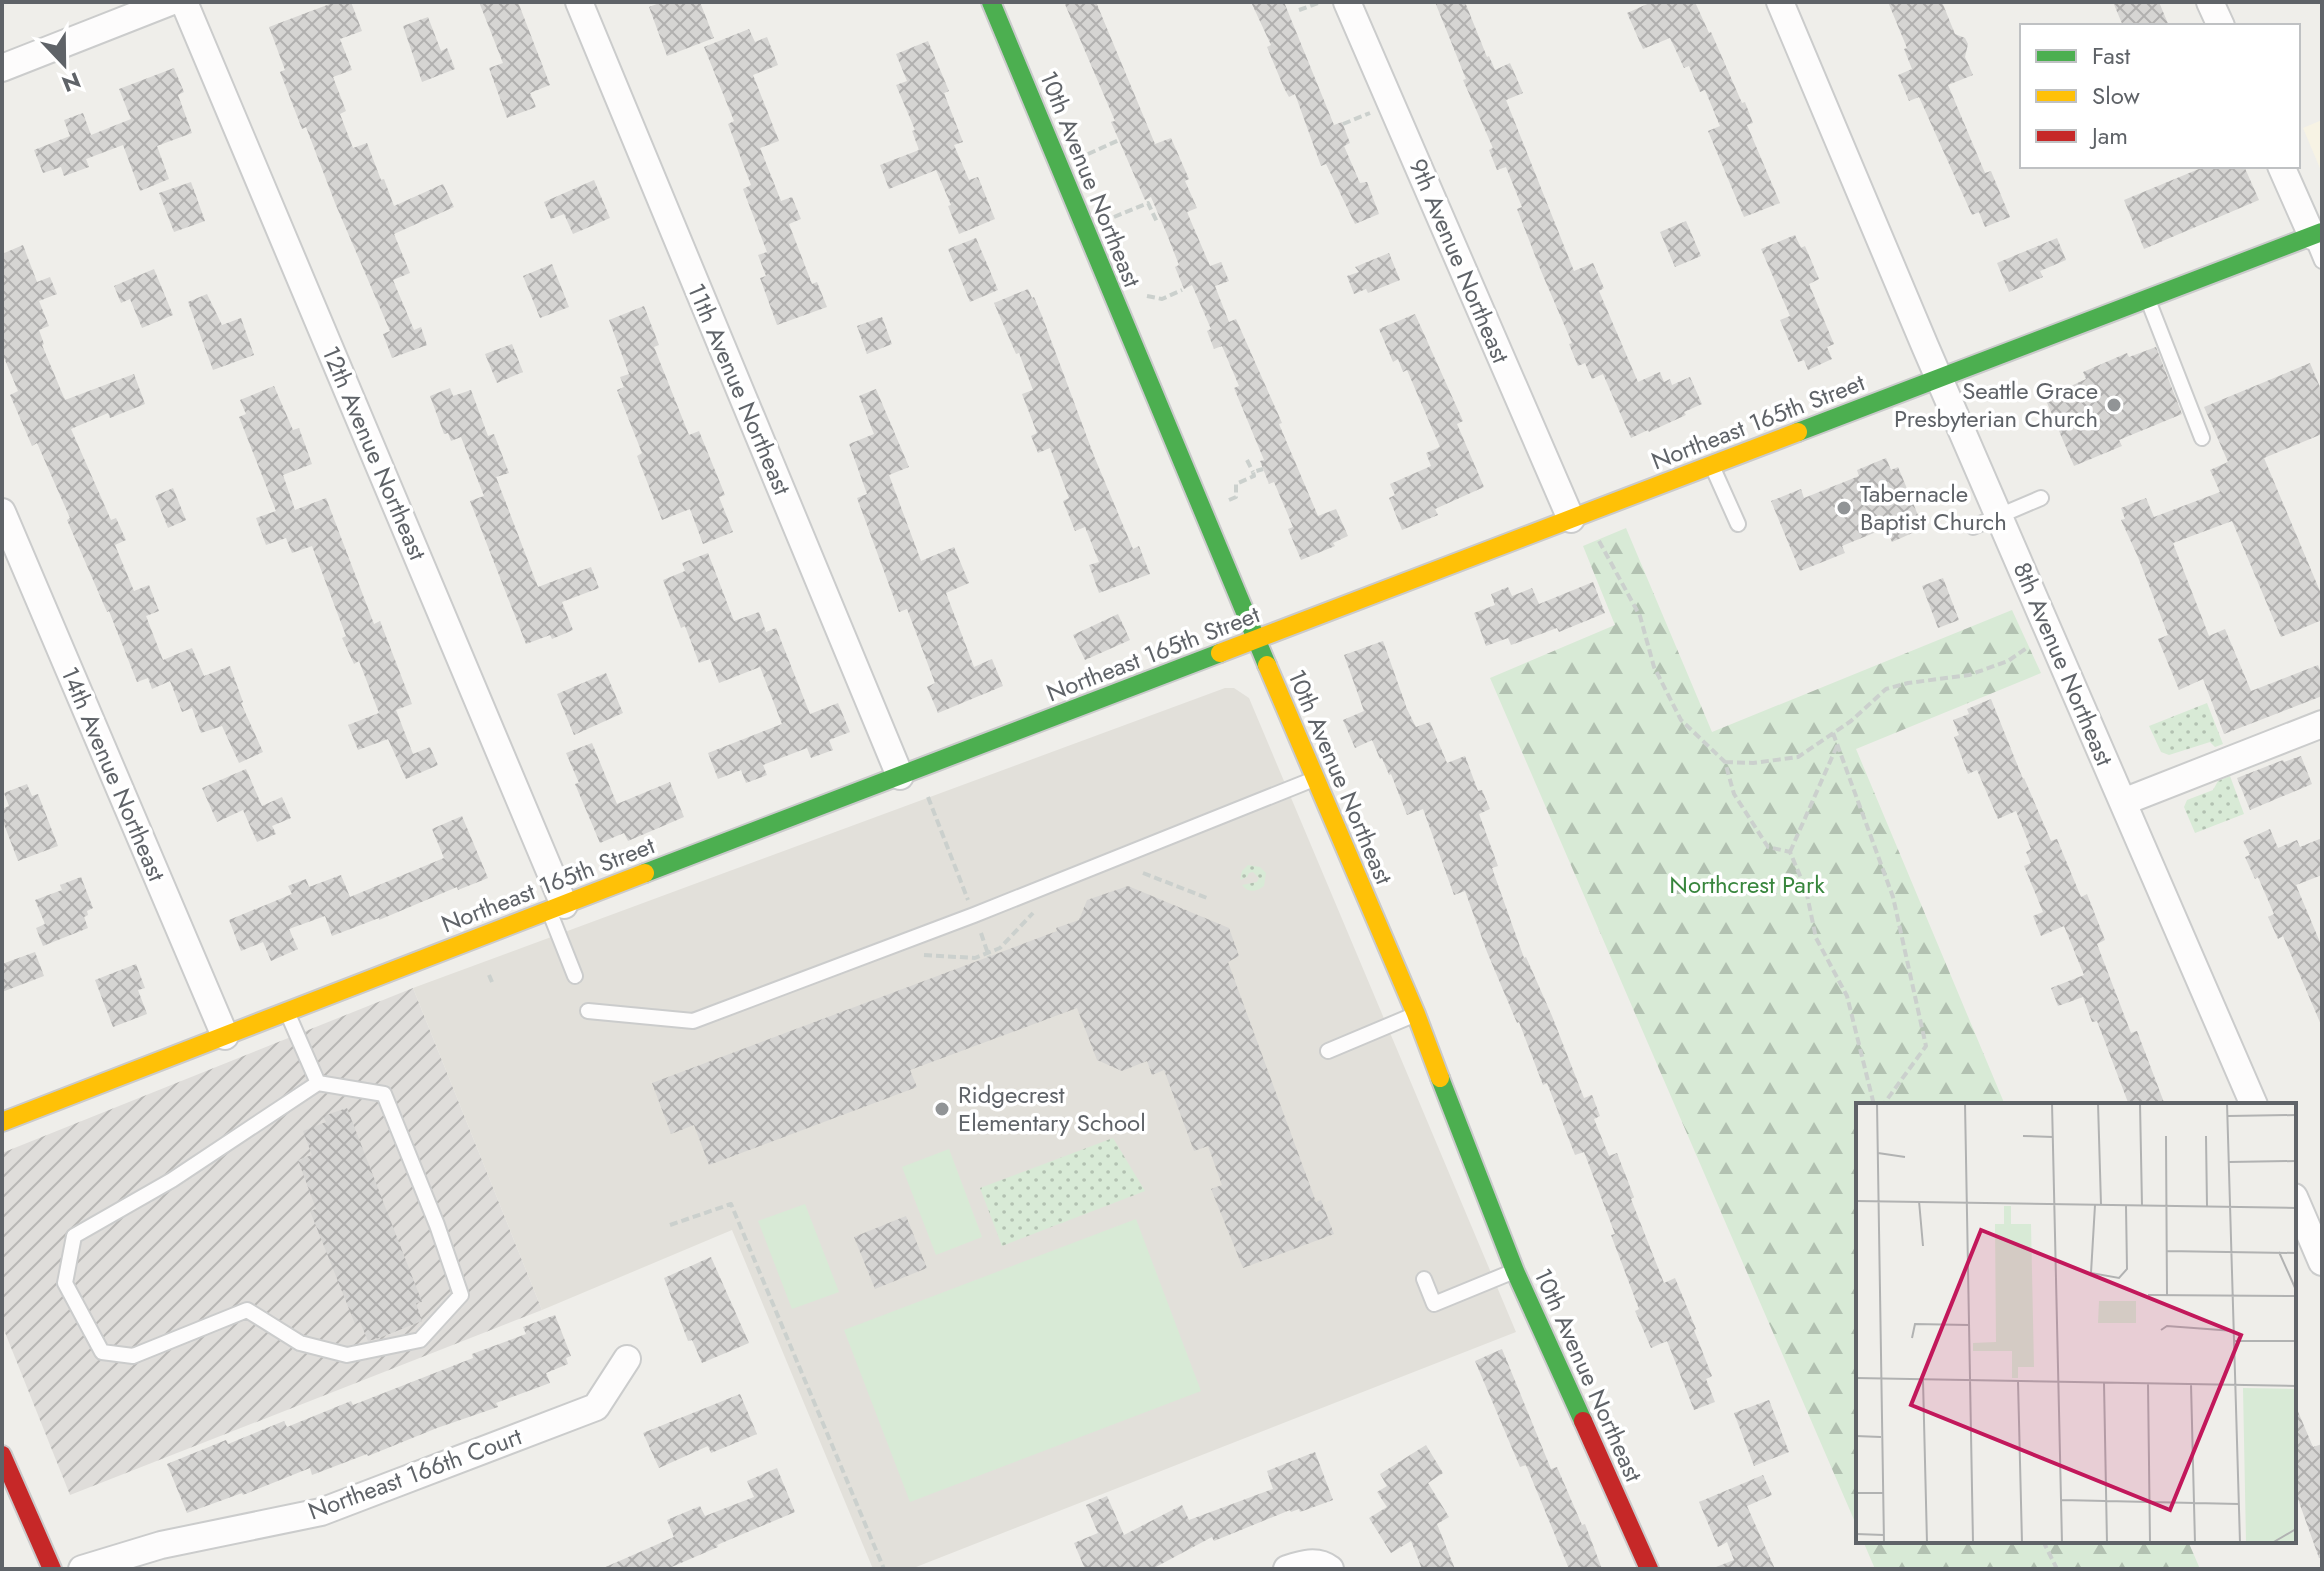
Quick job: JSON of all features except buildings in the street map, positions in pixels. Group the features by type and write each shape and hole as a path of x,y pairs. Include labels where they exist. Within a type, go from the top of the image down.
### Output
{"street":[{"path":"2,68 170,2"},
{"name":"12th Avenue Northeast","path":"184,2 557,907"},
{"name":"11th Avenue Northeast","path":"579,2 900,776"},
{"name":"10th Avenue Northeast","path":"991,2 1256,640 1416,1014 1515,1271 1649,1569"},
{"name":"9th Avenue Northeast","path":"1347,2 1571,519"},
{"name":"8th Avenue Northeast","path":"1780,2 2253,1103"},
{"path":"2210,2 2220,24"},
{"path":"2282,168 2317,234"},
{"name":"Northeast 165th Street","path":"2,1122 2317,234"},
{"name":"14th Avenue Northeast","path":"2,512 225,1036"},
{"path":"2123,802 2322,724"},
{"path":"2296,1202 2322,1262"},
{"name":"Northeast 166th Court","path":"82,1569 161,1545 321,1512 581,1413 596,1407 627,1359"},
{"path":"2,1455 13,1511 52,1569"},
{"path":"1287,1569 1303,1563 1327,1566"}],"lane":[{"path":"2317,234 2322,261"},
{"path":"2148,299 2202,438"},
{"path":"1712,466 1738,524"},
{"path":"1973,527 2041,498"},
{"path":"588,1011 693,1021 974,915 1315,779"},
{"path":"557,907 575,976"},
{"path":"287,1012 318,1083"},
{"path":"1328,1051 1416,1014"},
{"path":"318,1083 384,1094 437,1225 461,1295 420,1340 347,1355 300,1343 247,1310 133,1356 102,1352 65,1283 74,1236 172,1180 318,1083"},
{"path":"1424,1279 1434,1304 1515,1271"}],"path":[{"path":"1299,10 1321,2"},
{"path":"1343,124 1379,110"},
{"path":"1080,157 1119,140"},
{"path":"1107,220 1148,203 1157,222"},
{"path":"1139,295 1162,299 1182,290"},
{"path":"1227,501 1236,497 1236,484 1254,476 1247,460"},
{"path":"1253,472 1263,469"},
{"path":"1598,540 1640,616 1654,667 1681,720 1725,762 1734,794 1768,847 1790,852"},
{"path":"1725,762 1753,763 1798,757 1851,721 1886,689 1969,675 2008,661 2049,631"},
{"path":"1833,733 1893,897 1926,1046 1884,1103"},
{"path":"1837,746 1790,852 1806,890 1816,938 1847,996 1874,1103"},
{"path":"928,797 968,901"},
{"path":"1143,873 1207,898"},
{"path":"924,955 975,958 989,955 1000,948 1033,913"},
{"path":"980,930 989,955"},
{"path":"489,975 492,982"},
{"path":"670,1225 731,1204 884,1569"},
{"path":"2044,1543 2057,1569"}],"shaded area":[{"path":"2322,120 2322,173 2303,128"},
{"name":"Ridgecrest Elementary School","path":"1225,688 1234,688 1249,698 1516,1332 911,1569 873,1569 732,1230 542,1310 413,988"},
{"path":"413,988 542,1310 70,1495 2,1325 2,1153"}],"green space":[{"name":"Northcrest Park","path":"1626,528 1712,732 2012,610 2041,673 1856,749 2004,1103 1856,1103 1856,1524 1490,678 1615,625 1583,546"},
{"path":"2207,703 2223,744 2215,747 2210,742 2169,755 2161,752 2149,726"},
{"path":"2230,776 2244,814 2195,833 2184,807 2187,800 2213,790 2218,781"},
{"path":"1248,865 1260,867 1266,873 1264,886 1258,890 1252,891 1242,885 1257,882 1259,878 1253,872 1240,880 1242,871"},
{"path":"1113,1138 1145,1191 1002,1246 980,1188"},
{"path":"949,1149 982,1237 936,1255 902,1167"},
{"path":"805,1204 839,1292 792,1309 758,1221"},
{"path":"1136,1219 1201,1391 910,1502 844,1330"},
{"path":"1864,1543 2189,1543 2200,1569 1875,1569"}],"traffic: fast":[{"path":"991,2 1267,665"},
{"path":"1798,432 2322,232"},
{"path":"645,873 1220,653"},
{"path":"1440,1078 1515,1271 1583,1421"}],"traffic: slow":[{"path":"1220,653 1798,432"},
{"path":"1267,665 1416,1014 1440,1078"},
{"path":"2,1122 645,873"}],"traffic: jam":[{"path":"1583,1421 1649,1569"},
{"path":"2,1455 52,1569"}],"place":[{"name":"Seattle Grace Presbyterian Church","path":"2114,405"},
{"name":"Tabernacle Baptist Church","path":"1844,508"},
{"name":"Ridgecrest Elementary School","path":"942,1109"}]}
